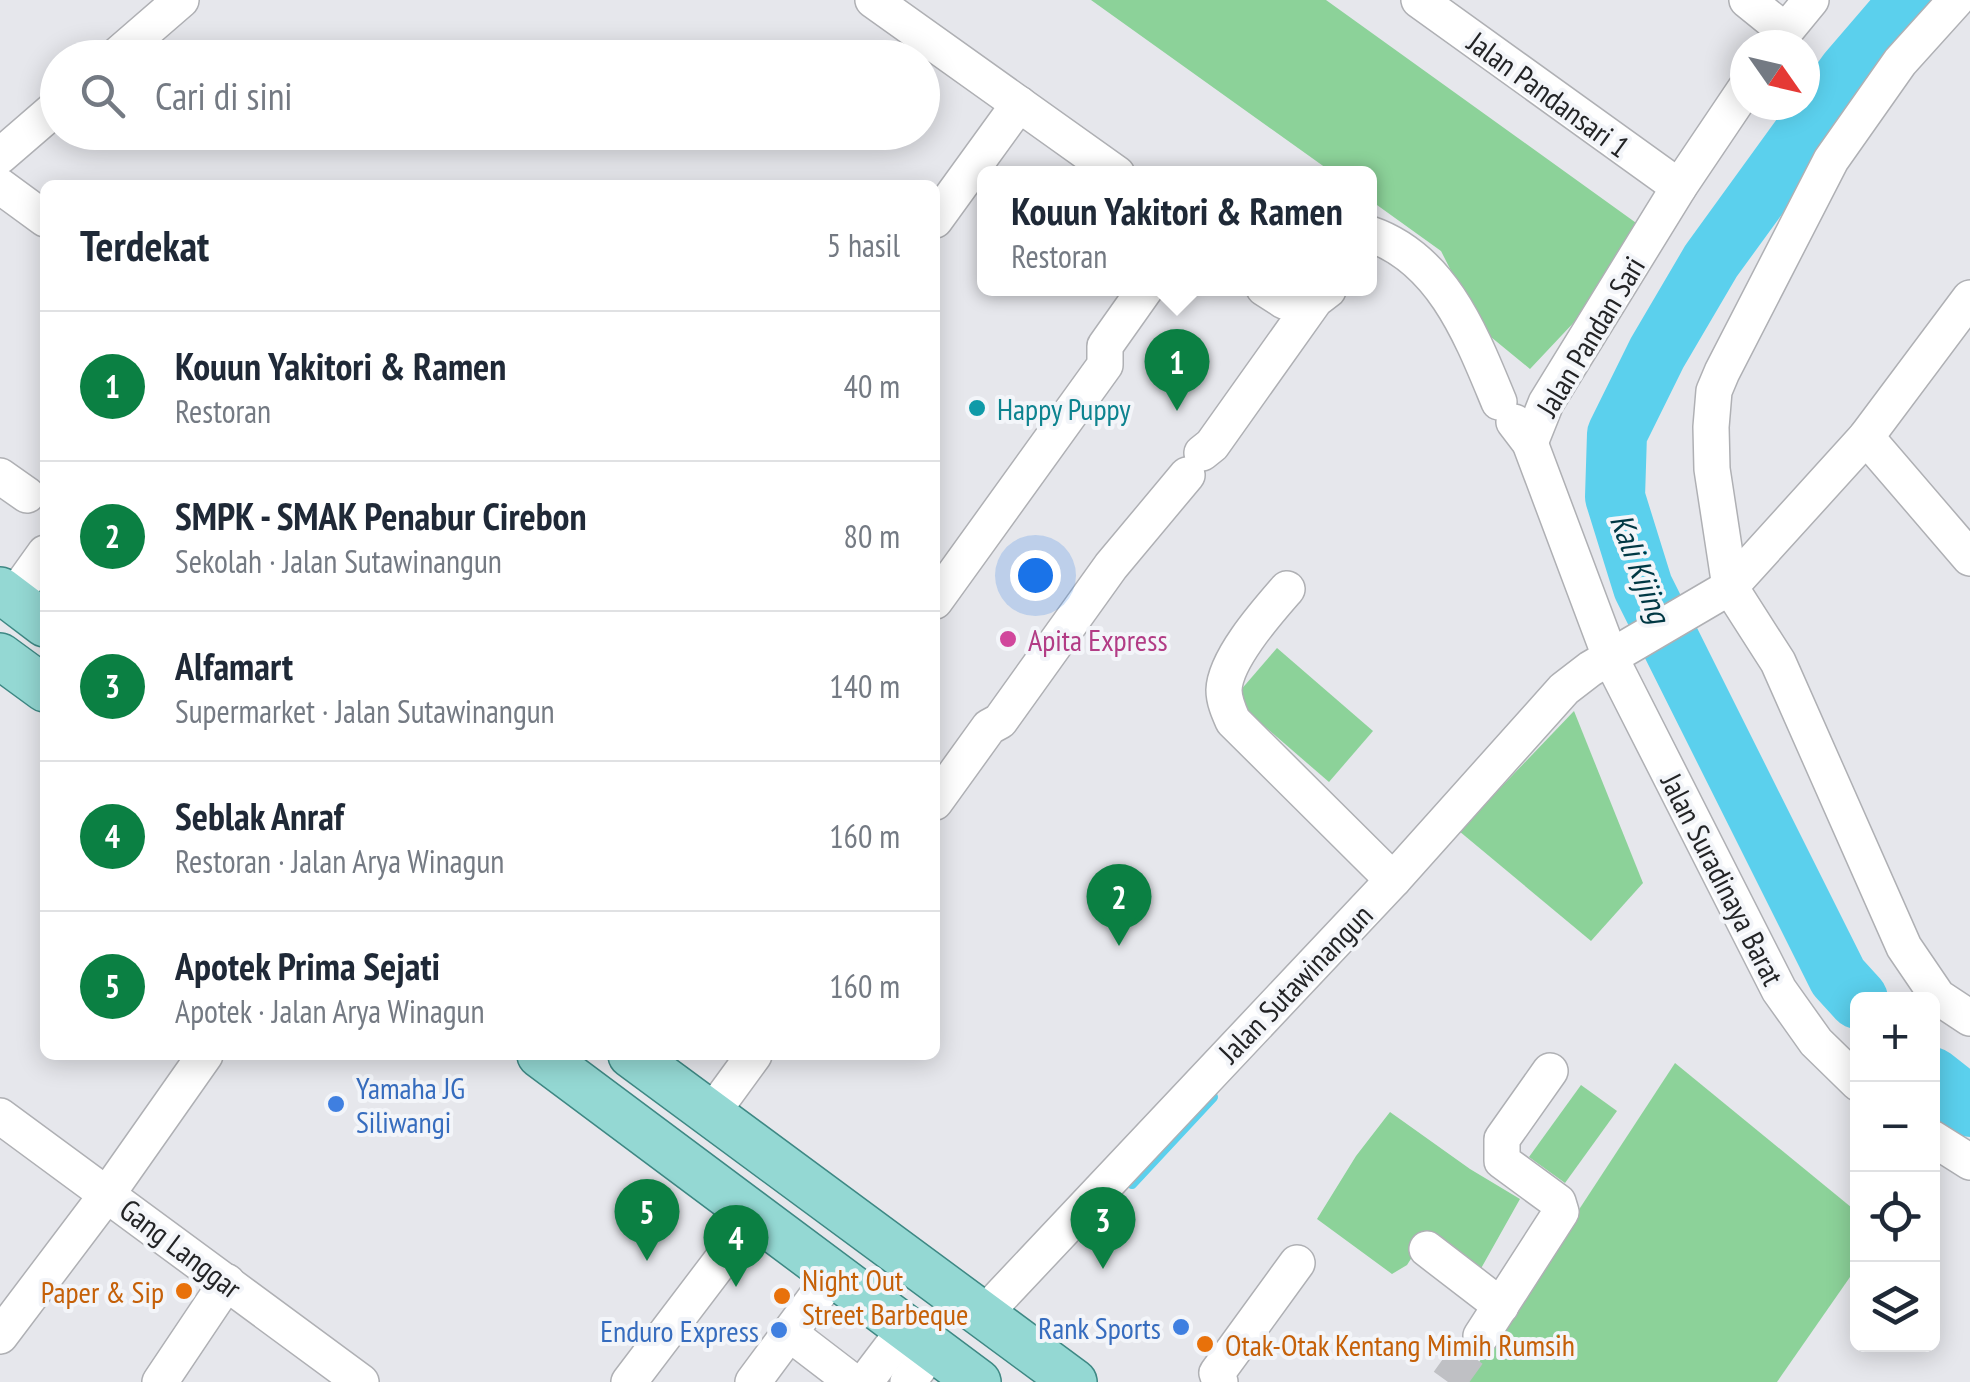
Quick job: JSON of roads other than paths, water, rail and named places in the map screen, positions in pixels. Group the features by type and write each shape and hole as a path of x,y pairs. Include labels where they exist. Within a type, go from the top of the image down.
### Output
{"main road":[{"path":"0,656 40,684"},
{"path":"547,1060 834,1274 916,1353 978,1382"},
{"path":"642,1060 1074,1382"}],"street":[{"path":"135,40 181,0"},
{"path":"873,0 929,40"},
{"name":"Jalan Pandansari 1","path":"1419,0 1679,187"},
{"path":"1747,0 1772,30"},
{"path":"1786,30 1811,0"},
{"path":"1956,0 1900,62 1831,160 1714,391 1710,427 1724,591 1778,662 1904,947 1938,997 1970,1018"},
{"path":"940,48 1107,166"},
{"path":"940,213 1019,104"},
{"name":"Jalan Pandan Sari","path":"1624,651 1514,422 1546,403 1730,111"},
{"path":"0,156 40,122"},
{"path":"0,186 40,215"},
{"path":"1377,238 1404,252 1444,290 1514,422"},
{"path":"940,594 1105,366 1105,346 1140,296"},
{"path":"1105,366 1124,360 1167,296"},
{"path":"940,795 990,726 1000,720 1111,566 1248,402 1320,296"},
{"name":"Jalan Sutawinangun","path":"983,1315 1393,880 1564,688 1724,591 1866,437 1970,298"},
{"path":"1866,437 1970,558"},
{"path":"26,603 40,566"},
{"path":"1287,589 1250,633 1235,661 1224,688 1227,708 1233,721 1393,880"},
{"name":"Jalan Suradinaya Barat","path":"1624,651 1779,990 1816,1042 1857,1082"},
{"path":"0,1336 201,1060"},
{"path":"711,1114 750,1060"},
{"path":"1481,1336 1561,1212 1558,1202 1502,1160 1501,1150 1502,1138 1550,1071"},
{"name":"Gang Langgar","path":"0,1116 361,1382"},
{"path":"1940,1143 1970,1162"},
{"path":"629,1382 755,1216"},
{"path":"1427,1249 1501,1306"},
{"path":"1220,1382 1218,1371 1296,1264"},
{"path":"753,1382 834,1274"},
{"path":"160,1382 227,1282"},
{"path":"789,1334 853,1382"},
{"path":"865,1382 916,1353"}],"waterway":[{"name":"Kali Kijing","path":"1852,992 1838,977 1643,587 1615,497 1617,434 1657,353 1711,261 1848,72 1910,0"},
{"name":"Kali Kijing","path":"1938,1082 1970,1107"},
{"path":"1132,1184 1213,1097"}],"tunnel":[{"path":"1448,1382 1481,1336"}],"place":[{"name":"Happy Puppy","path":"977,408"},
{"name":"Kouun Yakitori & Ramen","path":"1177,411"},
{"name":"Apita Express","path":"1008,639"},
{"name":"SMPK - SMAK Penabur Cirebon","path":"1119,946"},
{"name":"Yamaha JG Siliwangi","path":"336,1104"},
{"name":"Apotek Prima Sejati","path":"647,1261"},
{"name":"Alfamart","path":"1103,1269"},
{"name":"Seblak Anraf","path":"736,1287"},
{"name":"Paper & Sip","path":"184,1291"},
{"name":"Night Out Street Barbeque","path":"782,1296"},
{"name":"Rank Sports","path":"1181,1327"},
{"name":"Enduro Express","path":"779,1330"},
{"name":"Otak-Otak Kentang Mimih Rumsih","path":"1205,1344"}]}
